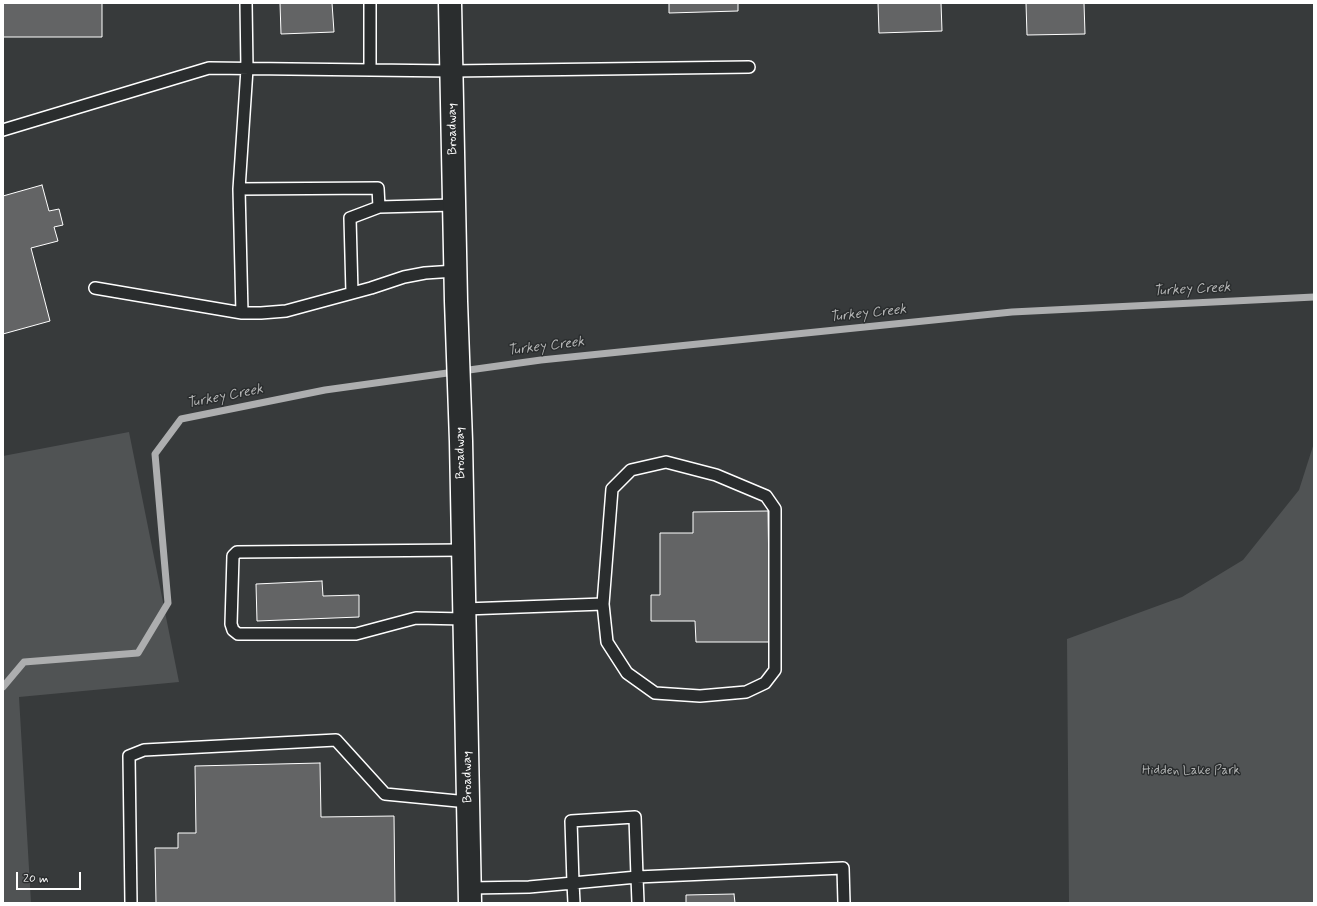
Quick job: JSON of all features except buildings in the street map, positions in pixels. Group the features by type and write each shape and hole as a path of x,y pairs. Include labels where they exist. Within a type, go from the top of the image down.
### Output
{"main road":[{"name":"Broadway","path":"450,3 455,271 465,614 470,895"}],"lane":[{"path":"242,313 239,189 247,69 246,3"},
{"path":"370,3 370,70"},
{"path":"3,130 209,68 452,71 749,67"},
{"path":"239,189 378,188 378,207"},
{"path":"352,293 350,218 378,207 454,206"},
{"path":"95,288 242,313 261,313 286,311 404,277 425,273 455,271"},
{"path":"666,462 716,475 766,496 775,509 775,670 766,683 746,692 700,696 655,693 627,673 607,642 603,604 612,489 631,470 666,462"},
{"path":"463,550 237,552 233,556 230,624 233,630 238,634 356,634 416,618 603,604"},
{"path":"131,903 129,756 144,750 336,740 385,794 468,802"},
{"path":"574,903 571,821 635,817 638,903"},
{"path":"470,895 529,886 637,877 843,868 844,903"}],"green space":[{"path":"129,432 179,682 19,697 31,903 3,903 3,456"},
{"name":"Hidden Lake Park","path":"1314,443 1314,903 1069,903 1067,639 1182,597 1243,560 1299,490"}],"waterway":[{"name":"Turkey Creek","path":"3,687 24,662 138,653 168,603 155,454 181,419 325,390 541,360 1012,312 1314,297"}]}
